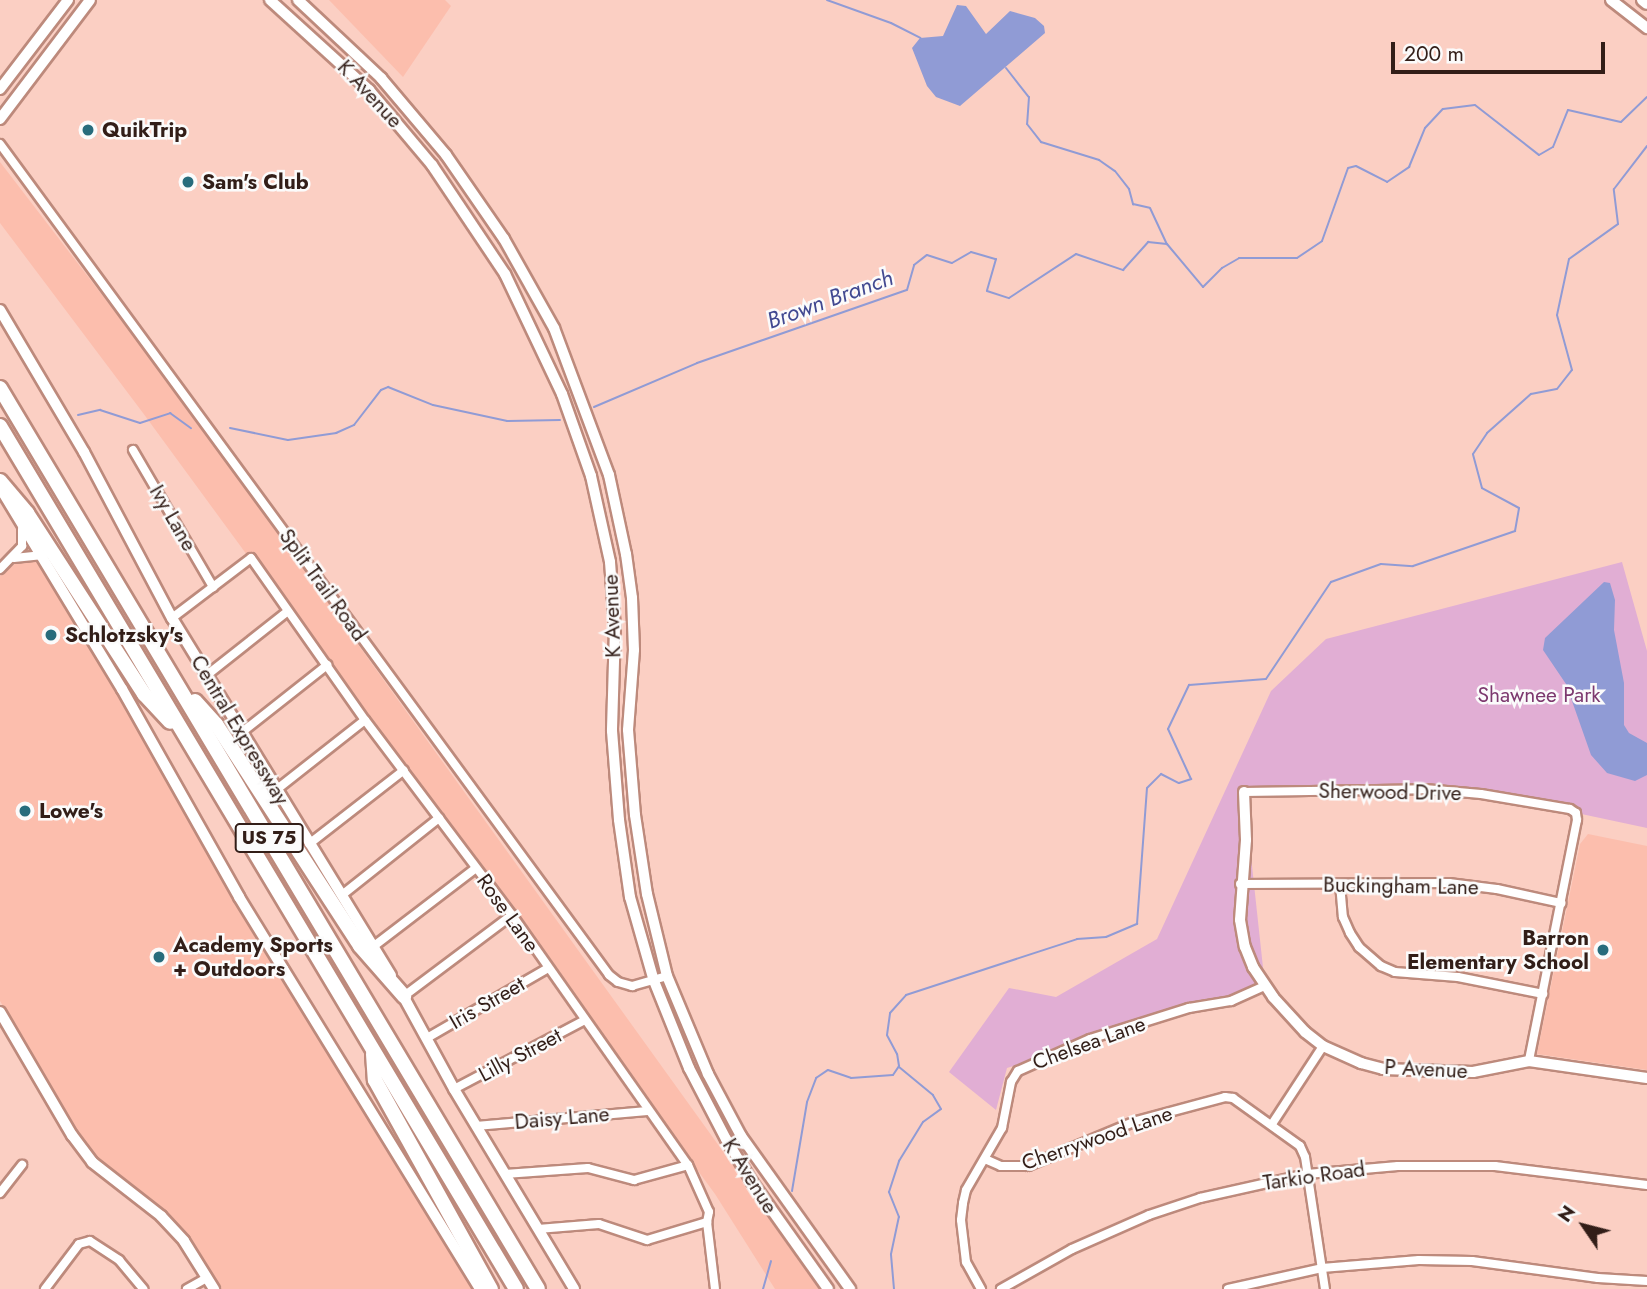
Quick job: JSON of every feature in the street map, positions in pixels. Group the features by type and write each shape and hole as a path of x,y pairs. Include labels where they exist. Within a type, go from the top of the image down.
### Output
{"highway":[{"name":"Central Expressway","path":"0,388 538,1289"},
{"name":"US 75","path":"0,426 516,1289"},
{"path":"0,481 27,513 144,694 191,744"},
{"path":"174,678 216,724 360,946 404,996"},
{"path":"373,1049 375,1080 491,1289"}],"main road":[{"path":"0,89 68,0"},
{"path":"0,119 90,0"},
{"name":"K Avenue","path":"270,0 369,90 443,180 505,274 546,356 596,491 610,562 614,603 612,731 624,857 632,908 654,981 689,1068 726,1139 828,1289"},
{"name":"K Avenue","path":"298,0 381,78 457,170 520,266 562,348 612,487 632,598 634,650 628,730 640,853 667,976 708,1074 741,1136 850,1289"},
{"path":"1611,0 1647,28"},
{"path":"1642,0 1647,4"},
{"path":"46,29 59,40"},
{"path":"443,180 457,170"},
{"path":"505,274 520,266"},
{"name":"Central Expressway","path":"0,310 79,444 172,618 404,996 454,1089 573,1289"},
{"path":"546,356 562,348"},
{"path":"596,491 612,487"},
{"path":"0,489 43,555 239,897 480,1289"},
{"path":"612,731 628,730"},
{"path":"624,857 640,853"},
{"path":"803,1255 818,1244"}],"street":[{"name":"Split Trail Road","path":"0,144 609,975 625,985 654,981 667,976"},
{"name":"Ivy Lane","path":"133,450 213,587"},
{"path":"0,569 12,559 24,540 21,522"},
{"path":"12,559 26,554 43,555"},
{"name":"Rose Lane","path":"213,587 251,558 365,720 512,915 647,1111 688,1165 706,1202 715,1289"},
{"path":"172,618 213,587"},
{"path":"207,675 288,611"},
{"path":"241,733 327,665"},
{"path":"276,790 365,720"},
{"path":"309,844 404,770"},
{"name":"Sherwood Drive","path":"1244,792 1425,789 1481,794 1570,809 1576,813 1561,903"},
{"name":"P Avenue","path":"1244,792 1246,840 1240,884 1240,920 1245,947 1265,986 1286,1014 1323,1046 1361,1063 1410,1071 1473,1072 1529,1061 1647,1078"},
{"path":"342,895 439,818"},
{"path":"374,946 475,868"},
{"name":"Buckingham Lane","path":"1240,884 1449,883 1497,889 1561,903"},
{"path":"1340,884 1343,918 1350,933 1359,947 1381,966 1395,972 1458,977 1542,995"},
{"path":"1529,1061 1561,903"},
{"path":"404,996 512,915"},
{"name":"Iris Street","path":"427,1038 548,968"},
{"name":"Chelsea Lane","path":"981,1289 967,1262 961,1220 966,1190 1002,1128 1011,1083 1021,1068 1125,1027 1189,1008 1231,1001 1265,986"},
{"path":"0,1012 72,1135 92,1162 161,1216 184,1241 214,1289"},
{"name":"Lilly Street","path":"454,1089 585,1020"},
{"path":"1272,1124 1323,1046"},
{"name":"Cherrywood Lane","path":"985,1159 1001,1166 1028,1166 1126,1125 1225,1097 1241,1101 1300,1146 1325,1289"},
{"name":"Daisy Lane","path":"477,1126 647,1111"},
{"path":"0,1193 22,1165"},
{"path":"505,1174 588,1168 634,1180 688,1165"},
{"name":"Tarkio Road","path":"1001,1289 1072,1249 1149,1215 1200,1198 1307,1174 1398,1166 1495,1166 1647,1185"},
{"path":"538,1229 599,1224 647,1240 708,1222"},
{"path":"45,1289 79,1244 90,1241 119,1260 143,1289"},
{"path":"1228,1289 1322,1268 1367,1262 1472,1261 1598,1278 1647,1280"},
{"path":"187,1289 207,1278"}],"shaded area":[{"path":"329,0 445,0 451,6 403,77"},
{"path":"0,162 172,386 822,1289 775,1289 715,1194 143,413 0,223"},
{"path":"33,557 41,564 146,741 226,886 474,1289 221,1289 198,1251 176,1224 97,1157 80,1136 0,1001 0,576 22,558"},
{"name":"Barron Elementary School","path":"1588,834 1647,846 1647,1070 1537,1054 1580,844"}],"green space":[{"name":"Shawnee Park","path":"1622,562 1647,651 1647,828 1454,787 1244,792 1265,986 1007,1068 996,1110 949,1072 1009,988 1056,997 1157,939 1271,691 1326,639"}],"water":[{"path":"957,5 966,6 986,34 1010,11 1035,18 1044,26 1045,33 960,106 936,97 927,86 912,48 920,38 943,36"},
{"path":"1604,582 1610,583 1615,600 1614,630 1624,683 1624,725 1629,733 1647,743 1647,775 1635,781 1607,773 1591,755 1566,684 1543,650 1545,638"}],"waterway":[{"path":"827,0 891,23 920,38"},
{"path":"1006,68 1029,97 1027,124 1041,142 1099,160 1115,171 1129,189 1133,204 1150,208 1167,244"},
{"name":"Brown Branch","path":"594,407 697,363 907,290 914,265 927,255 952,263 971,252 996,259 987,291 1009,298 1076,254 1123,270 1148,242 1167,244 1203,287 1222,268 1239,258 1297,258 1322,241 1348,168 1356,166 1387,182 1409,167 1425,128 1443,109 1475,105 1539,155 1553,147 1568,110 1621,122 1647,97"},
{"path":"792,1191 807,1102 816,1078 828,1070 851,1078 893,1075 899,1066 897,1054 887,1035 890,1013 906,995 1077,939 1106,937 1137,924 1147,788 1161,774 1179,783 1191,779 1168,729 1189,685 1266,679 1331,582 1381,564 1413,566 1515,531 1519,508 1482,488 1473,454 1487,433 1531,394 1557,389 1572,370 1557,315 1569,259 1618,224 1614,189 1647,146"},
{"name":"Brown Branch","path":"230,428 288,440 336,433 354,425 381,390 388,387 433,405 507,421 560,420"},
{"name":"Brown Branch","path":"78,415 100,410 140,423 170,413 191,428"},
{"path":"894,1289 891,1254 899,1217 889,1192 899,1161 923,1122 941,1109 933,1095 899,1067"},
{"path":"763,1289 771,1261"}],"place":[{"name":"QuikTrip","path":"88,130"},
{"name":"Sam's Club","path":"188,182"},
{"name":"Schlotzsky's","path":"51,635"},
{"name":"Lowe's","path":"25,811"},
{"name":"Barron Elementary School","path":"1603,950"},
{"name":"Academy Sports + Outdoors","path":"159,957"}]}
